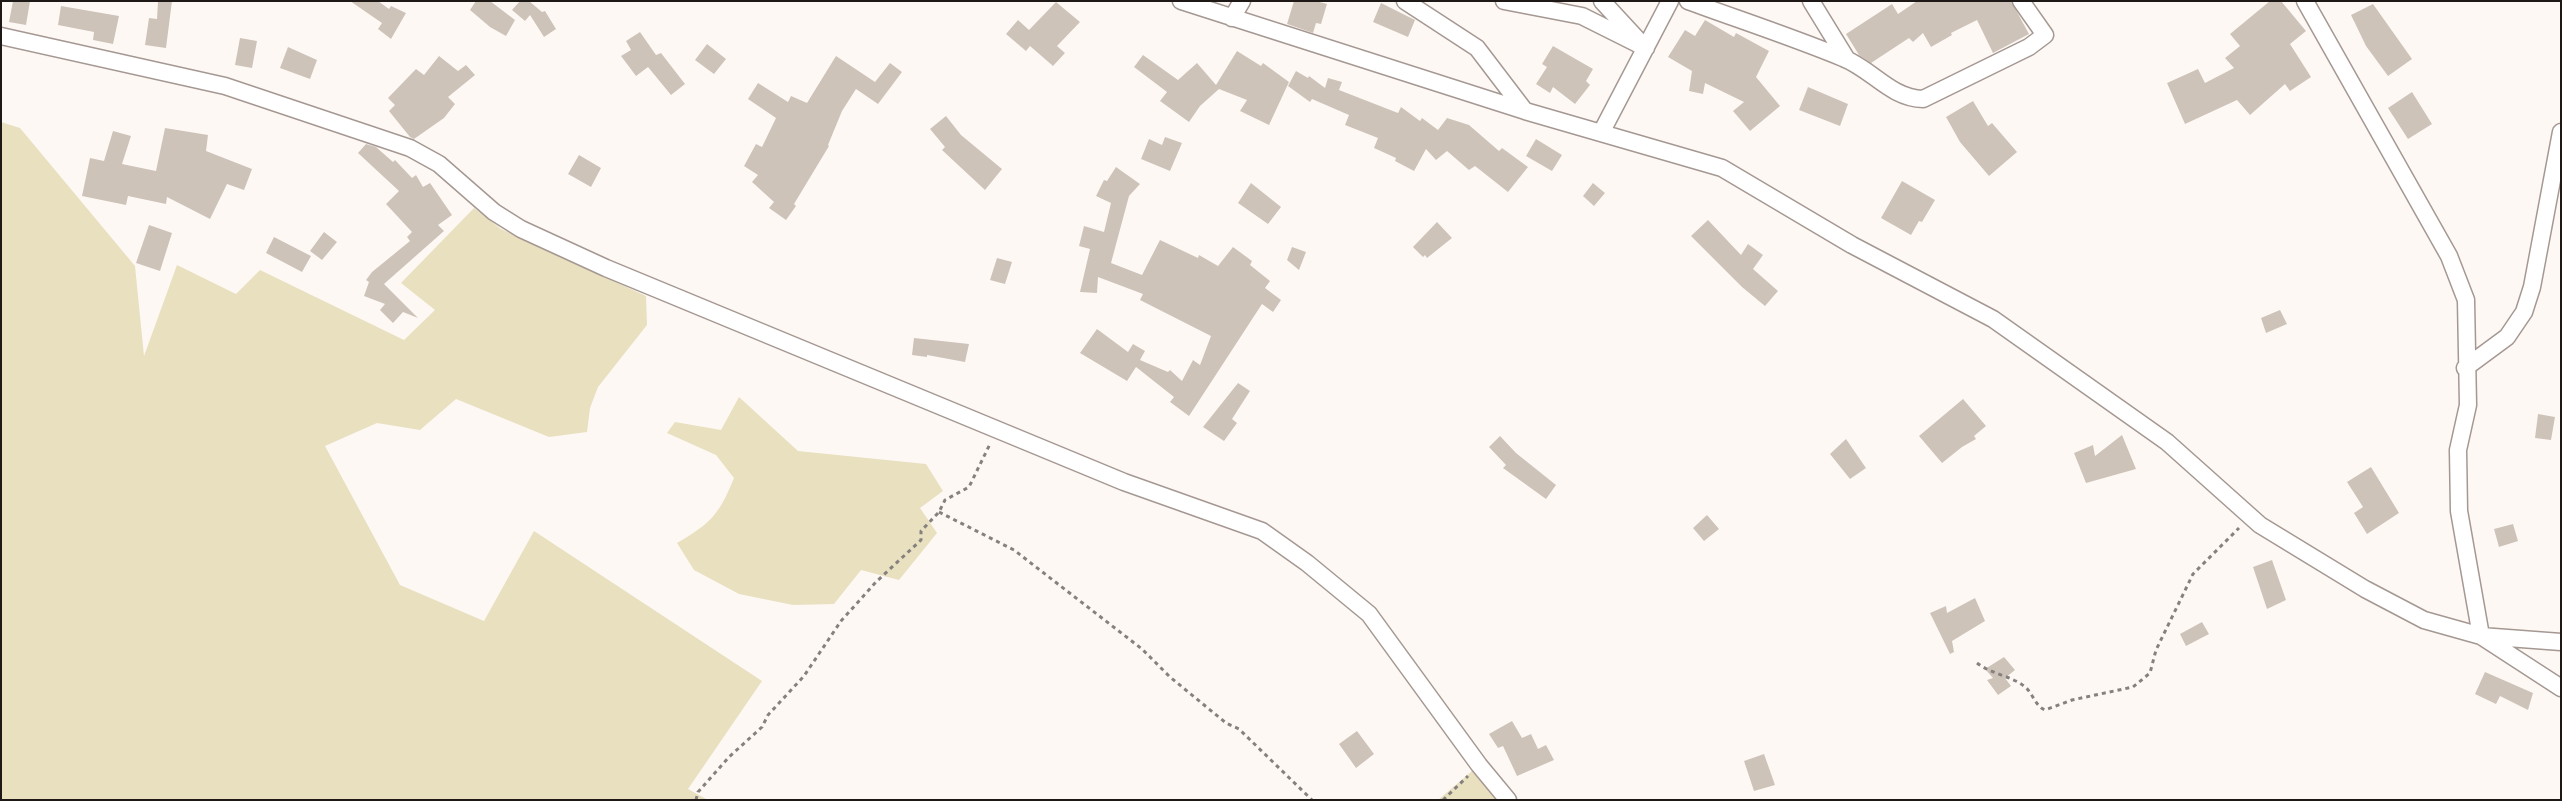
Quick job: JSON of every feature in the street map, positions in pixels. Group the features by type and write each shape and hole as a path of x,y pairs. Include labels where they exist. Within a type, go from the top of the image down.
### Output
{"street":[{"path":"1181,1 1525,111 1722,168 1852,245 1993,319 2167,442 2260,525 2365,590 2424,620 2481,636 2561,642"},
{"path":"1232,18 1242,1"},
{"path":"1405,1 1477,48 1525,111"},
{"path":"1504,1 1582,16 1646,48"},
{"path":"1602,1 1646,48"},
{"path":"1601,133 1670,1"},
{"path":"1688,1 1846,58 1882,85 1912,98 1923,99 2028,47 2045,35 2021,1"},
{"path":"1810,1 1846,58"},
{"path":"2305,1 2449,256 2466,300 2468,405 2458,450 2459,511 2481,636 2561,688"},
{"path":"1,36 225,86 410,148 439,164 494,212 521,229 606,268 1124,482 1262,531 1307,563 1370,614 1479,765 1508,800"},
{"path":"2466,368 2507,337 2524,312 2532,286 2561,132"}],"path":[{"path":"696,800 698,792 729,758 762,727 768,716 804,676 841,621 876,582 922,540 921,531 939,512 945,500 969,487 997,431"},
{"path":"939,512 1014,550 1142,648 1170,677 1226,723 1239,729 1312,800"},
{"path":"1977,663 2024,686 2040,708 2046,710 2072,700 2133,687 2150,673 2156,650 2193,574 2252,516"},
{"path":"1443,800 1479,765"}],"shaded area":[{"path":"1,122 20,128 135,266 144,356 177,265 236,294 260,270 404,340 435,310 401,283 474,208 501,229 646,296 647,325 598,387 590,408 587,432 549,437 456,399 420,430 377,423 325,446 400,585 484,621 534,531 762,681 688,789 708,800 1,800"},
{"path":"739,397 798,451 926,464 943,491 920,508 937,533 899,580 861,570 834,604 793,605 739,594 694,570 677,543 698,530 713,517 724,501 734,478 716,455 667,433 675,422 721,430"},
{"path":"1479,765 1498,800 1438,800"}],"building":[{"path":"13,1 30,1 26,25 9,22"},
{"path":"158,1 172,1 166,48 145,45 149,18 157,19"},
{"path":"350,1 378,1 389,9 391,6 406,13 391,39 378,29 382,23"},
{"path":"476,1 490,1 515,20 506,36 490,27 470,10"},
{"path":"520,1 529,1 542,12 545,11 556,29 544,37 530,15 525,21 512,10"},
{"path":"1294,1 1316,1 1327,4 1321,24 1316,23 1313,33 1287,24"},
{"path":"1917,1 2011,1 2029,34 1993,53 1977,20 1951,33 1952,35 1931,47 1923,33 1913,42 1909,38 1871,63 1859,55 1846,34 1892,4 1898,14"},
{"path":"2270,1 2281,1 2306,31 2290,44 2311,77 2290,91 2285,84 2250,115 2237,100 2185,124 2167,83 2198,69 2205,83 2234,68 2225,58 2240,46 2230,34"},
{"path":"1056,2 1080,22 1057,46 1065,53 1053,66 1030,46 1026,51 1006,34 1018,20 1029,30"},
{"path":"1381,3 1415,20 1408,37 1373,22"},
{"path":"2373,4 2412,59 2388,76 2366,46 2351,15"},
{"path":"61,6 119,16 113,44 93,40 94,32 58,25"},
{"path":"1705,20 1734,37 1736,33 1769,51 1756,77 1780,106 1750,131 1733,111 1744,102 1705,83 1703,94 1689,91 1692,71 1668,57 1685,30 1695,36"},
{"path":"640,32 656,55 661,53 685,84 671,95 648,67 636,76 621,56 631,50 626,41"},
{"path":"240,38 257,41 252,68 235,65"},
{"path":"707,44 726,59 714,74 695,60"},
{"path":"1553,46 1593,69 1586,81 1590,85 1575,104 1553,87 1550,93 1536,84 1547,67 1542,64"},
{"path":"288,47 317,60 310,79 280,68"},
{"path":"1237,51 1261,66 1263,63 1289,82 1269,125 1240,111 1247,100 1219,89 1200,106 1189,122 1160,101 1167,92 1134,67 1143,55 1178,80 1197,63 1216,85"},
{"path":"439,56 458,71 466,65 475,75 448,97 455,104 444,118 414,139 410,137 389,111 395,105 388,98 416,69 424,75"},
{"path":"836,56 875,82 890,63 902,72 878,104 856,89 842,111 829,146 794,204 796,206 786,220 769,208 774,202 752,182 758,175 744,166 756,144 762,147 776,118 748,99 758,83 788,102 791,96 807,103"},
{"path":"1296,71 1308,78 1309,76 1325,88 1328,78 1342,82 1339,90 1398,113 1401,107 1420,121 1422,118 1438,130 1447,118 1469,125 1499,151 1502,148 1528,167 1508,192 1475,166 1469,170 1447,151 1436,160 1426,149 1414,171 1395,161 1396,158 1374,148 1378,138 1345,125 1349,115 1312,99 1310,102 1288,86"},
{"path":"1808,87 1848,104 1840,126 1799,110"},
{"path":"2412,92 2432,124 2408,139 2388,108"},
{"path":"1973,101 1988,126 1992,123 2017,152 1989,176 1960,142 1946,117"},
{"path":"946,116 961,135 1002,169 985,190 942,150 945,147 930,129"},
{"path":"165,128 208,135 206,151 252,169 244,190 227,184 210,219 167,197 166,204 128,196 126,205 82,196 90,158 104,161 113,131 131,136 122,164 156,171"},
{"path":"1165,137 1182,143 1170,171 1141,159 1149,139 1162,145"},
{"path":"1536,139 1562,155 1552,171 1526,156"},
{"path":"366,144 376,147 393,162 395,160 412,178 416,175 423,187 430,183 452,215 438,225 444,231 384,284 418,318 403,312 393,323 380,310 385,304 364,296 369,282 366,280 372,272 410,241 407,237 412,232 386,204 399,191 358,153"},
{"path":"579,155 601,168 591,187 568,174"},
{"path":"1116,167 1140,184 1129,196 1111,263 1142,275 1160,240 1198,258 1199,255 1218,266 1233,247 1252,261 1250,265 1270,281 1265,288 1281,300 1273,312 1262,304 1189,416 1170,402 1174,397 1136,367 1127,381 1080,353 1097,329 1128,352 1133,344 1145,351 1140,360 1168,372 1170,370 1182,381 1193,360 1200,365 1211,336 1140,300 1143,294 1098,277 1097,293 1080,292 1090,249 1079,246 1084,226 1104,232 1111,203 1096,196 1104,180 1107,181"},
{"path":"1902,181 1935,200 1922,222 1919,221 1911,235 1881,218"},
{"path":"1251,183 1281,207 1268,224 1238,203"},
{"path":"1593,183 1605,193 1594,206 1583,196"},
{"path":"1708,220 1741,255 1748,244 1763,255 1753,269 1778,291 1765,306 1742,287 1691,236"},
{"path":"1437,222 1452,238 1427,258 1425,255 1423,257 1413,247"},
{"path":"149,225 172,233 160,271 136,263"},
{"path":"324,232 337,242 322,260 310,251"},
{"path":"274,237 311,256 302,272 266,253"},
{"path":"1292,247 1306,252 1299,270 1287,260"},
{"path":"997,258 1012,262 1005,284 990,280"},
{"path":"2280,310 2287,324 2266,333 2261,318"},
{"path":"914,338 969,344 965,362 927,355 927,357 912,355"},
{"path":"1238,383 1250,391 1232,419 1237,423 1224,441 1203,427"},
{"path":"1963,399 1986,426 1974,436 1976,439 1962,447 1942,463 1919,436"},
{"path":"2538,414 2555,417 2551,440 2535,438"},
{"path":"2122,435 2136,469 2086,483 2074,453 2093,445 2095,456"},
{"path":"1500,436 1516,453 1556,485 1546,499 1503,468 1506,465 1489,447"},
{"path":"1846,439 1866,468 1850,479 1830,454"},
{"path":"2371,467 2399,513 2367,534 2354,513 2363,507 2347,482"},
{"path":"1707,515 1719,529 1704,541 1693,528"},
{"path":"2513,524 2518,541 2499,547 2494,529"},
{"path":"2272,560 2286,600 2267,609 2253,567"},
{"path":"1975,598 1985,621 1952,641 1954,652 1950,654 1930,613 1946,606 1947,613"},
{"path":"2202,622 2209,634 2186,646 2180,634"},
{"path":"2004,657 2015,670 2005,678 2011,686 1998,695 1987,680 1993,678 1985,669"},
{"path":"2485,672 2533,693 2528,710 2500,696 2496,704 2475,694"},
{"path":"1512,721 1522,738 1531,734 1538,749 1546,745 1554,760 1517,776 1503,746 1498,748 1489,734"},
{"path":"1357,731 1374,754 1356,768 1339,744"},
{"path":"1764,754 1775,785 1754,791 1744,761"}]}
